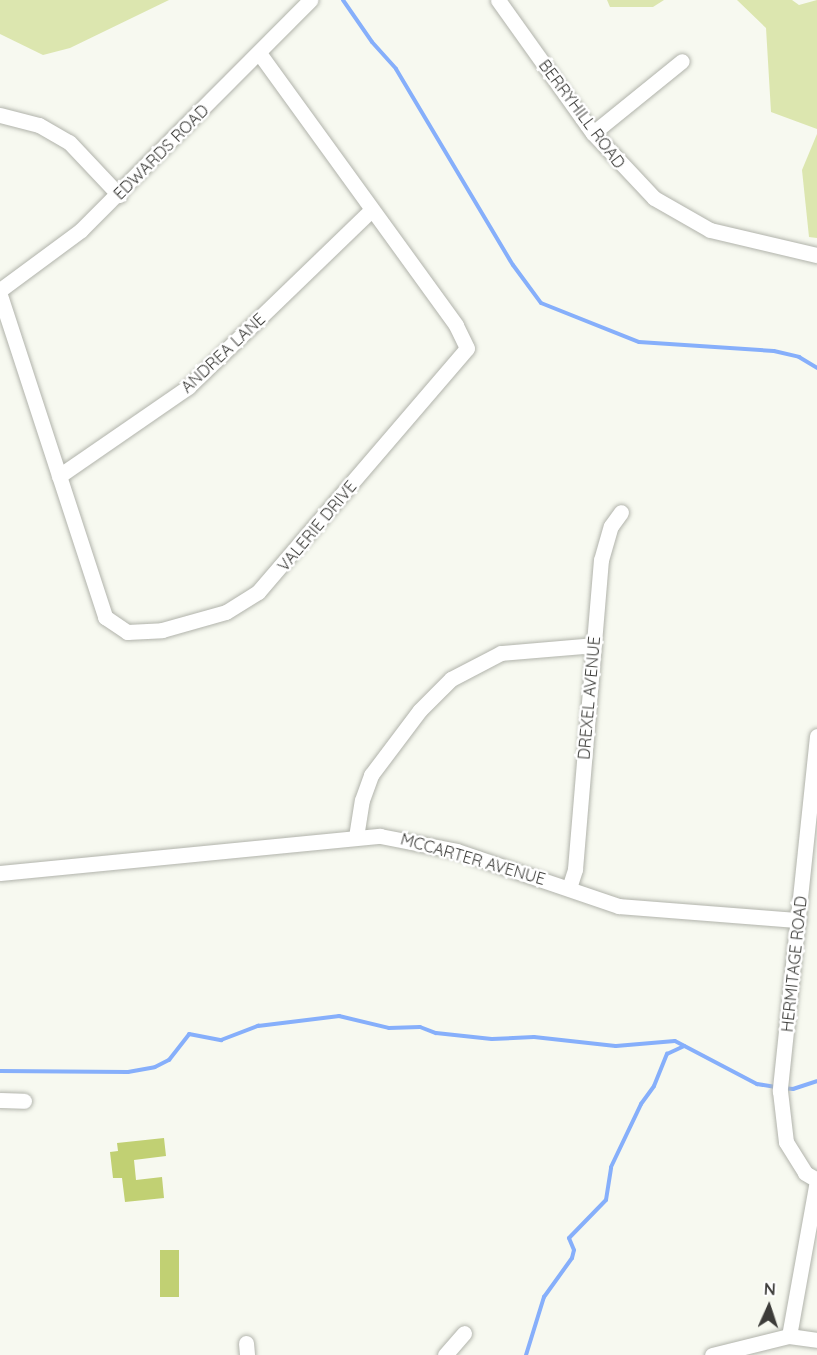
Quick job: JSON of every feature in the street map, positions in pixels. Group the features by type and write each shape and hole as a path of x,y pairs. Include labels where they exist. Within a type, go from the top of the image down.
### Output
{"street":[{"name":"EDWARDS ROAD","path":"0,290 56,251 119,195 310,0"},
{"name":"BERRYHILL ROAD","path":"498,0 593,133 632,178 654,198 696,223 753,242 817,255"},
{"name":"VALERIE DRIVE","path":"0,295 98,603 115,626 132,633 162,630 226,612 258,592 467,348 456,325 259,52"},
{"path":"593,133 682,61"},
{"path":"0,115 39,125 69,142 119,195"},
{"name":"ANDREA LANE","path":"59,476 188,387 371,210"},
{"name":"DREXEL AVENUE","path":"568,888 574,869 602,549 621,512"},
{"path":"356,837 362,800 371,775 420,710 451,680 501,653 544,646 594,645"},
{"name":"HERMITAGE ROAD","path":"817,736 780,1086 786,1142 805,1173 817,1180"},
{"name":"MCCARTER AVENUE","path":"0,873 356,837 412,840 634,909 706,910 798,920"},
{"path":"0,1100 24,1101"},
{"path":"789,1336 817,1180"},
{"path":"445,1355 464,1333"},
{"path":"712,1355 789,1336 817,1340"}],"green space":[{"path":"0,0 169,0 70,48 43,55 0,34"},
{"path":"607,0 664,0 653,7 610,7"},
{"path":"737,0 792,0 799,5 817,0 817,129 771,112 766,28"},
{"path":"817,134 817,238 809,237 802,170"}],"building":[{"path":"164,1138 166,1156 134,1160 136,1180 162,1177 164,1198 125,1202 122,1178 113,1178 110,1152 118,1151 117,1143"},
{"path":"160,1250 179,1250 179,1297 160,1297"}],"waterway":[{"path":"343,0 372,42 396,69 513,265 541,303 639,342 774,351 799,357 817,368"},
{"path":"0,1071 128,1072 155,1067 169,1060 189,1034 221,1040 258,1026 339,1016 389,1028 420,1027 436,1033 492,1039 534,1037 616,1046 675,1041 757,1084 776,1087"},
{"path":"526,1355 544,1297 572,1258 574,1250 569,1238 606,1200 611,1167 641,1104 654,1086 667,1054 684,1046"},
{"path":"783,1088 793,1089 817,1081"}]}
